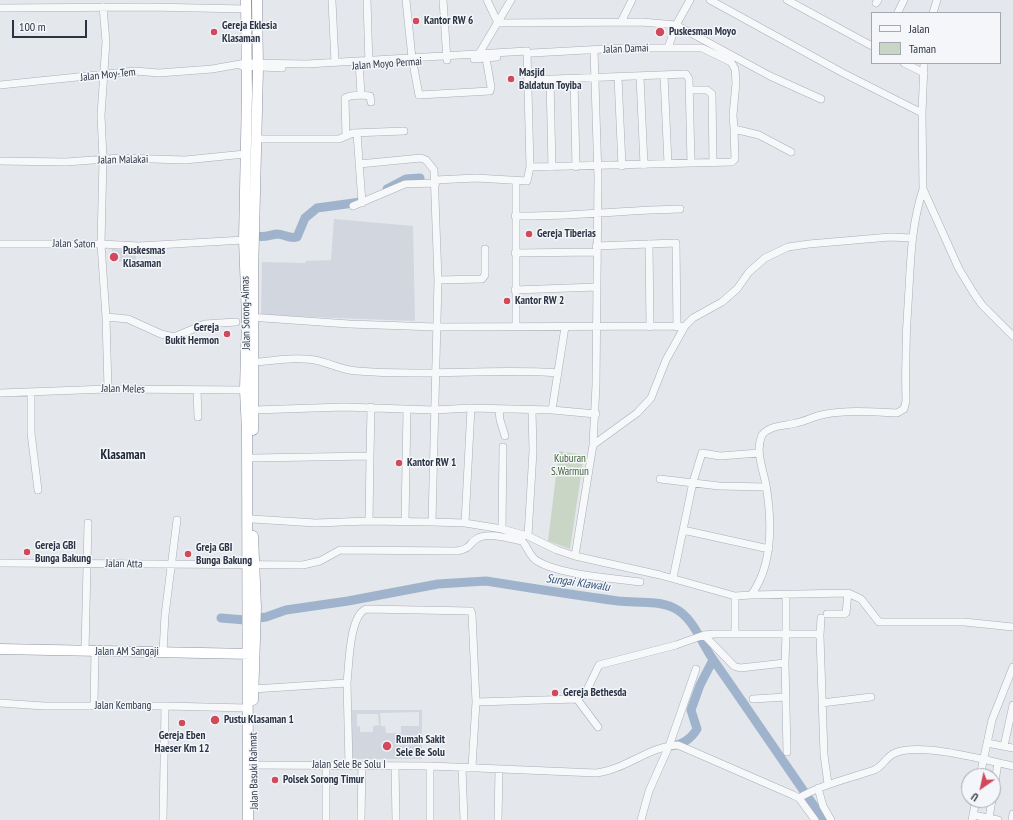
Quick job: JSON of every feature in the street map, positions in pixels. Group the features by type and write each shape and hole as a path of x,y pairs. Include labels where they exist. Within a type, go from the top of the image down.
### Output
{"highway":[{"name":"Jalan Sorong-Aimas","path":"251,626 251,566 245,390 251,317 258,65 257,0"},
{"name":"Jalan Sorong-Aimas","path":"246,4 247,26 244,65 246,154 244,240 254,362 251,566"},
{"path":"247,26 258,26"},
{"name":"Jalan Basuki Rahmat","path":"251,626 247,708 254,820"},
{"name":"Jalan AM Sangaji","path":"0,649 250,654"},
{"name":"Jalan Basuki Rahmat","path":"248,820 253,689 250,654"}],"street":[{"path":"366,0 369,63"},
{"path":"406,0 412,60 419,95 489,92 491,90 486,58"},
{"path":"443,0 446,58"},
{"path":"487,0 498,23"},
{"path":"477,56 512,0"},
{"path":"621,22 632,0"},
{"path":"668,48 676,25 690,0"},
{"path":"710,0 844,73 922,113"},
{"path":"787,0 871,45"},
{"path":"898,12 904,0"},
{"path":"933,12 937,0"},
{"path":"332,1 335,62"},
{"path":"0,8 246,4"},
{"path":"103,7 106,42 101,115 103,159 101,244 106,317 108,389"},
{"path":"498,23 621,22 676,25 736,62 821,99"},
{"name":"Jalan Damai","path":"529,53 702,48 736,62"},
{"path":"575,556 593,444 596,414 597,167 596,78 594,50"},
{"path":"352,206 405,184 476,178 527,181 530,167 528,80 529,53"},
{"name":"Jalan Moyo Permai","path":"477,56 486,58 529,53"},
{"name":"Jalan Moyo Permai","path":"244,65 359,64 529,53"},
{"name":"Jalan Moyo Permai","path":"258,65 335,62 359,64"},
{"path":"530,167 597,167 734,161 733,115 736,62"},
{"path":"359,64 361,95"},
{"path":"906,64 924,73"},
{"path":"751,595 760,579 769,549 770,528 766,487 759,453 762,435 772,428 798,423 811,417 826,414 841,412 897,413 904,409 906,401 905,349 912,238 915,214 923,188 922,113 924,64"},
{"name":"Jalan Moy-Tem","path":"0,85 103,76 135,71 175,72 244,65"},
{"path":"528,80 640,77 686,74 689,79 691,163"},
{"path":"664,75 668,164"},
{"path":"618,77 622,166"},
{"path":"640,77 644,165"},
{"path":"574,79 576,167"},
{"path":"550,80 552,167"},
{"path":"689,90 707,90 712,94 713,163"},
{"path":"346,136 345,98 361,95 370,96 371,102"},
{"path":"734,129 759,135 791,152"},
{"path":"256,139 339,139 357,133 404,131"},
{"path":"357,133 361,201"},
{"name":"Jalan Malakai","path":"0,161 66,162 103,159 185,160 246,154"},
{"path":"359,164 421,158 426,160 434,170 436,182 435,209 438,280 434,373 432,522"},
{"path":"516,181 516,327"},
{"path":"923,188 959,269 982,305 1013,336"},
{"path":"515,216 555,217 597,213 680,209"},
{"path":"593,444 637,413 651,398 666,360 685,326 693,318 722,302 737,289 765,258 782,249 809,244 890,237 912,238"},
{"name":"Jalan Saton","path":"0,244 101,244 162,246 244,240"},
{"path":"515,253 676,243 677,326"},
{"path":"649,244 650,327"},
{"path":"438,280 482,279 485,275 485,249"},
{"path":"515,290 596,287"},
{"path":"106,317 128,319 161,334 174,338 205,324 236,322"},
{"path":"251,317 350,324 436,327 685,326"},
{"path":"552,410 565,327"},
{"path":"254,362 317,360 356,372 434,373 533,371 558,373"},
{"name":"Jalan Meles","path":"0,393 31,392 55,389 245,390"},
{"path":"197,390 198,417"},
{"path":"31,392 31,433 38,490"},
{"path":"254,410 371,407 407,410 471,408 499,410 552,410 596,414"},
{"path":"369,521 371,407"},
{"path":"466,523 471,408"},
{"path":"405,522 407,410"},
{"path":"499,410 504,436"},
{"path":"528,536 533,451 532,410"},
{"path":"502,529 503,447"},
{"path":"673,578 693,482 704,452 720,456 759,453"},
{"path":"253,458 370,456"},
{"path":"660,479 719,486 766,487"},
{"path":"163,652 165,615 172,565 176,520"},
{"path":"252,520 309,523 369,521 466,523 502,529 528,536 557,550 575,556 673,578 735,596 848,593 861,599 879,622 964,622 1013,627"},
{"path":"88,523 87,564 90,651 94,705"},
{"path":"683,530 769,549"},
{"name":"Jalan Atta","path":"0,563 251,566 312,564 340,550 457,551 470,547 478,538 486,536 522,542 529,553 537,561 557,568 640,582"},
{"path":"828,784 824,755 820,636 824,616 846,613 848,593"},
{"path":"786,594 787,752"},
{"path":"735,596 735,634"},
{"path":"349,765 348,683 355,623 362,610 366,609 470,611 472,614 476,702 472,767"},
{"path":"476,702 576,699 586,692 599,665 676,645 701,636 786,634 820,636"},
{"path":"701,636 734,666 740,668 786,663"},
{"path":"642,820 649,791 669,746 696,669"},
{"path":"982,768 992,720 1012,672"},
{"path":"253,689 348,683"},
{"path":"753,699 786,697"},
{"path":"822,703 871,697"},
{"path":"576,699 598,726"},
{"name":"Jalan Kembang","path":"0,704 44,706 94,705 247,708"},
{"path":"1004,746 1013,705"},
{"path":"163,820 165,706"},
{"path":"987,743 1013,748"},
{"path":"669,746 678,745 778,787 804,795 828,784 875,770 894,753 902,751 930,750 1013,766"},
{"name":"Jalan Sele Be Solu I","path":"251,764 430,766 462,768 472,767 498,770 604,772 669,746"},
{"path":"997,768 998,763"},
{"path":"326,766 326,820"},
{"path":"361,820 362,766"},
{"path":"394,766 396,820"},
{"path":"430,766 430,820"},
{"path":"462,768 464,820"},
{"path":"498,770 498,820"},
{"path":"818,788 823,806 831,820"},
{"path":"804,795 815,820"},
{"path":"989,818 991,808"},
{"path":"1012,820 1013,814"},
{"path":"972,817 998,820"}],"shaded area":[{"path":"334,219 413,226 415,321 261,315 262,262 305,263 306,261 331,260"},
{"path":"112,249 136,250 136,262 112,261"},
{"name":"Rumah Sakit Sele Be Solu","path":"352,710 422,710 422,759 352,759","holes":["419,712 419,726 401,726 401,733 386,733 385,726 381,726 380,713","357,714 378,714 379,725 373,726 373,732 360,732 360,726 357,726"]}],"green space":[{"name":"Kuburan S.Warmun","path":"559,451 584,455 570,549 548,541"}],"waterway":[{"path":"387,189 406,179 420,178"},
{"path":"257,236 265,237 277,234 297,237 305,218 317,208 361,202"},
{"name":"Sungai Klawalu","path":"221,618 245,620 266,617 286,610 348,601 438,584 486,581 618,601 667,605 681,612 696,630 712,658 824,820"},
{"path":"670,746 686,741 697,729 691,710 700,685 713,660"}],"place":[{"name":"Kantor RW 6","path":"416,21"},
{"name":"Gereja Eklesia Klasaman","path":"214,32"},
{"name":"Puskesman Moyo","path":"660,32"},
{"name":"Masjid Baldatun Toyiba","path":"511,79"},
{"name":"Gereja Tiberias","path":"529,234"},
{"name":"Puskesmas Klasaman","path":"114,257"},
{"name":"Kantor RW 2","path":"507,301"},
{"name":"Gereja Bukit Hermon","path":"227,334"},
{"name":"Kantor RW 1","path":"399,463"},
{"name":"Gereja GBI Bunga Bakung","path":"27,552"},
{"name":"Greja GBI Bunga Bakung","path":"188,554"},
{"name":"Gereja Bethesda","path":"555,693"},
{"name":"Pustu Klasaman 1","path":"215,720"},
{"name":"Gereja Eben Haeser Km 12","path":"182,723"},
{"name":"Rumah Sakit Sele Be Solu","path":"387,746"},
{"name":"Polsek Sorong Timur","path":"275,780"}],"district":[{"name":"Klasaman","path":"123,455"}]}
